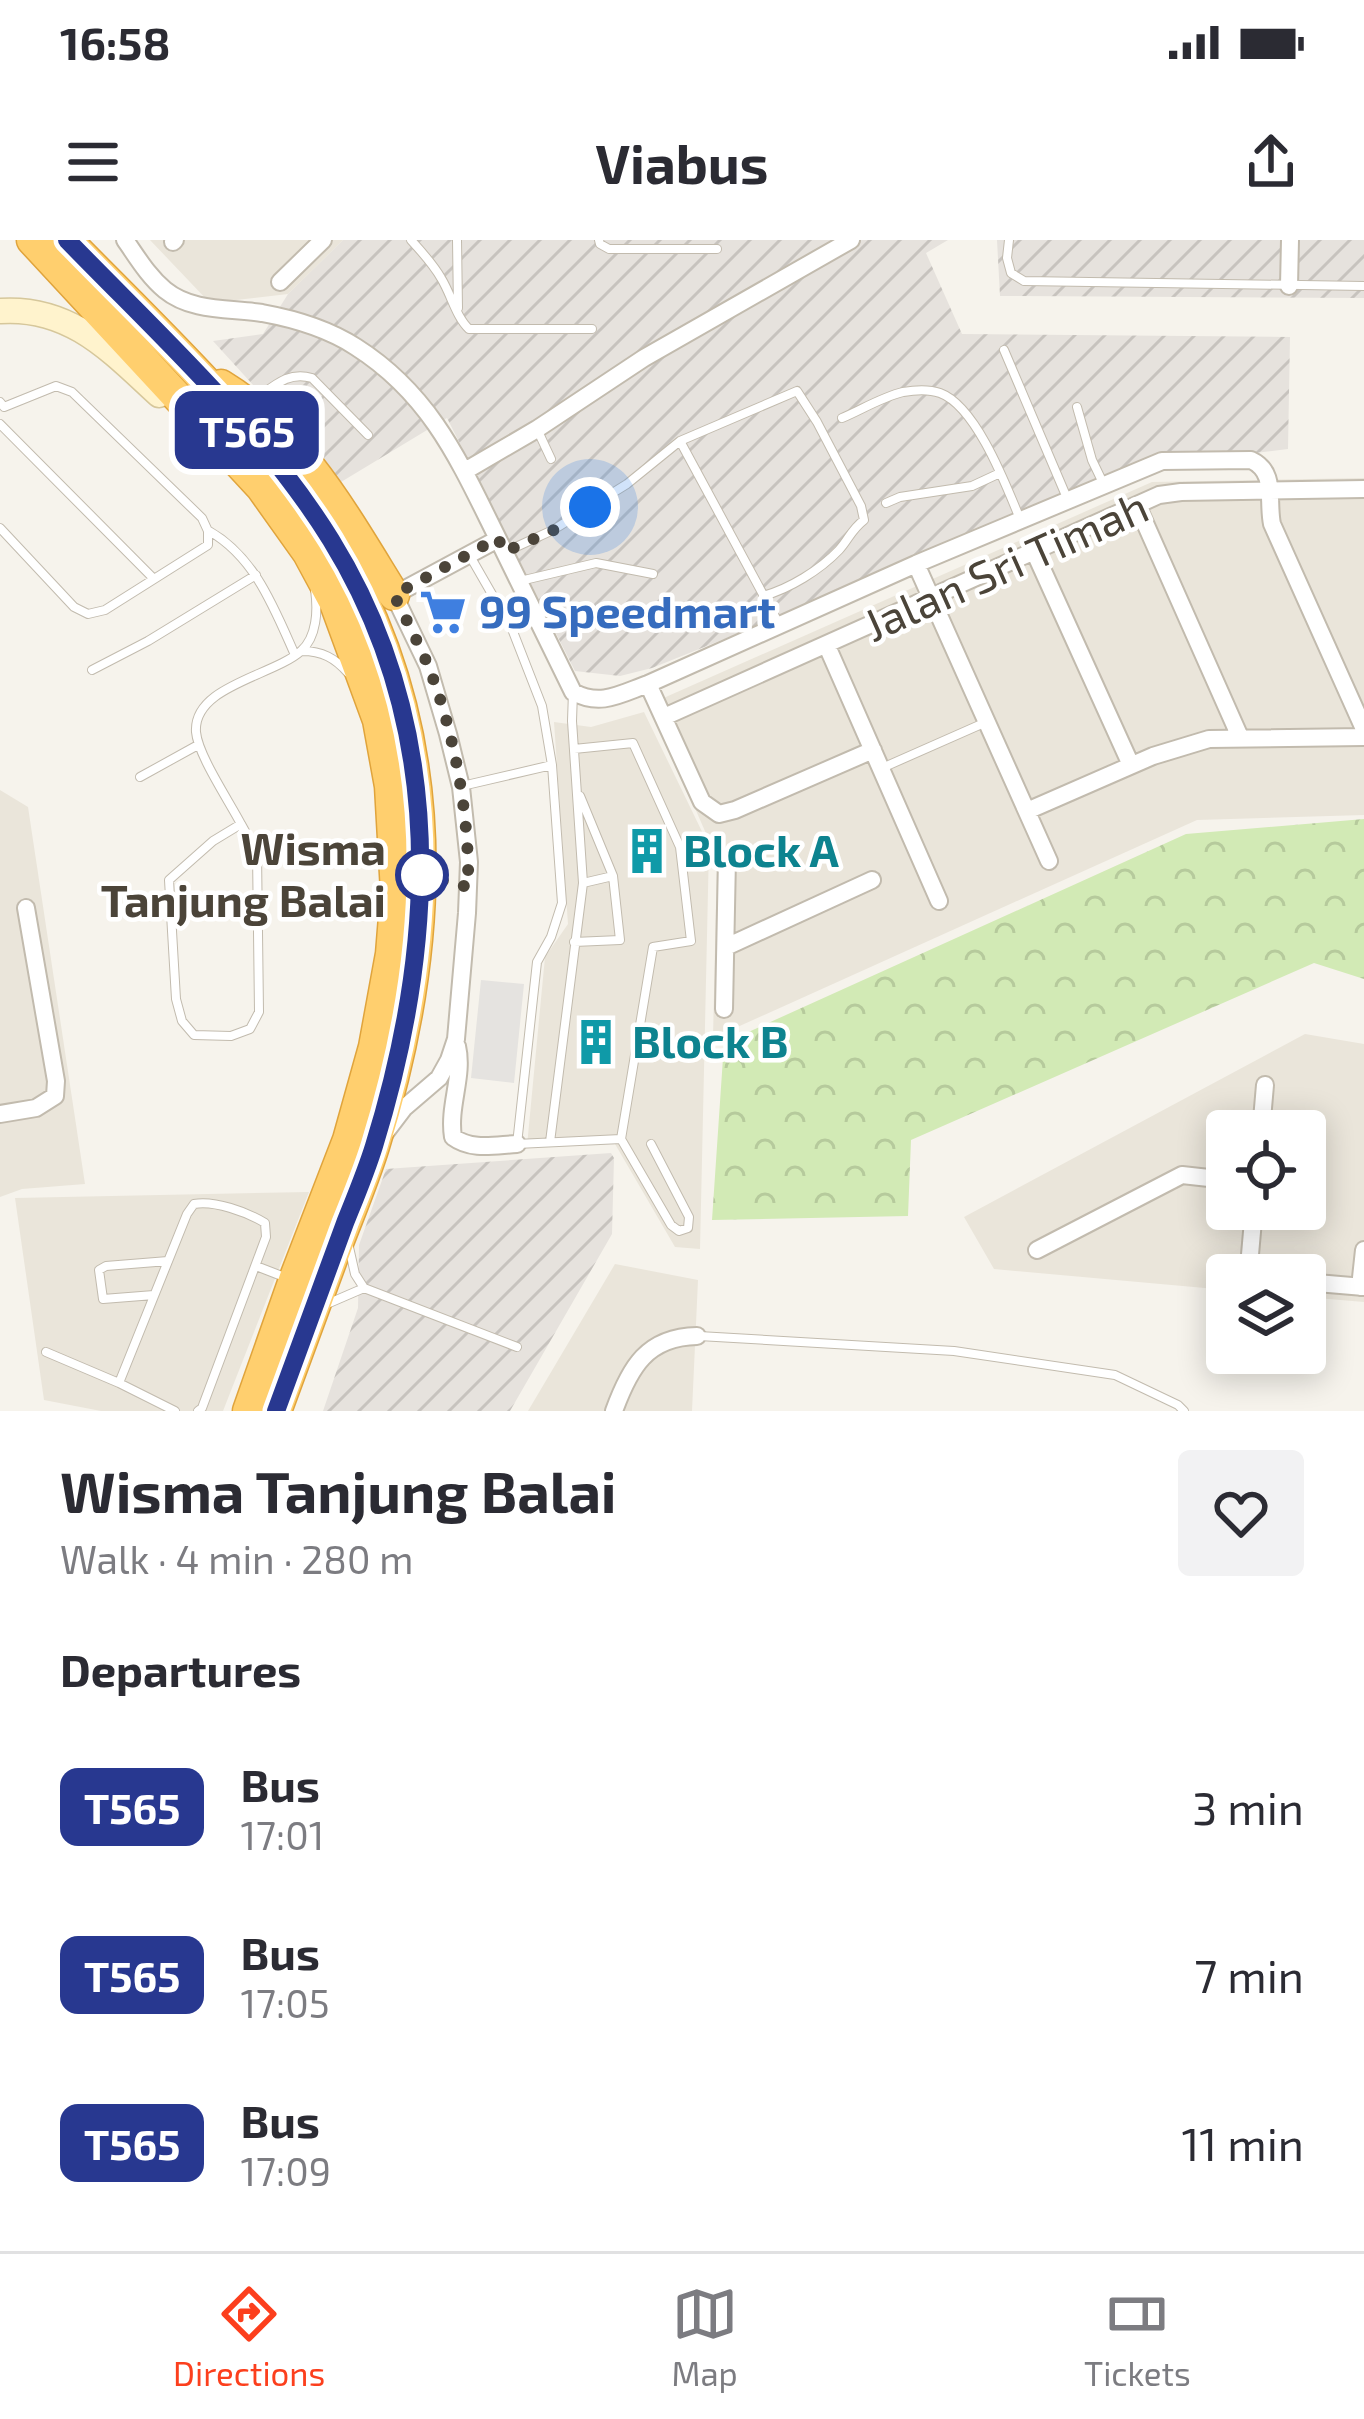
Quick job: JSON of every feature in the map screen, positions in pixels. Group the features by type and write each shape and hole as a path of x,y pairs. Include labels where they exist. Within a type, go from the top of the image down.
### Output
{"highway":[{"path":"32,240 261,487 308,554 335,603 361,667 378,720 390,785 396,892 391,954 374,1048 348,1140 248,1411"},
{"path":"67,240 190,366 280,468 329,537 359,590 388,660 417,782 422,894 400,1054 374,1149 276,1411"},
{"path":"190,366 250,403 311,468 394,595"}],"main road":[{"path":"0,311 68,322 94,336 166,402 210,431"}],"street":[{"path":"280,282 322,240"},
{"path":"465,471 644,358 851,240"},
{"path":"1288,286 1290,240"},
{"path":"128,241 140,264 166,291 213,309 259,312 312,324 356,347 402,383 440,426 573,692 590,700 612,698 648,684 1162,460 1252,460 1264,465 1272,524 1364,734 1209,739 1131,765 1027,811"},
{"name":"Jalan Sri Timah","path":"664,717 1159,495 1364,489"},
{"path":"1137,505 1240,737"},
{"path":"374,1149 404,1108 439,1078 456,1039 469,862 461,787 428,666 394,595 469,554 501,545"},
{"path":"1034,551 1131,765"},
{"path":"916,564 1048,861"},
{"path":"827,646 938,901"},
{"path":"648,684 702,802 719,814 873,750"},
{"path":"724,1009 727,858"},
{"path":"726,947 872,880"},
{"path":"0,1114 37,1108 55,1096 26,908"},
{"path":"456,1039 460,1058 453,1137 464,1144 517,1144"},
{"path":"1263,1110 1265,1085"},
{"path":"427,1088 446,1091 454,1102"},
{"path":"1037,1250 1182,1175 1206,1178"},
{"path":"1326,1284 1362,1287 1364,1250"},
{"path":"614,1411 625,1385 650,1350 664,1340 698,1336"}],"lane":[{"path":"410,240 428,257 469,329 592,329"},
{"path":"427,240 428,257"},
{"path":"457,240 458,310"},
{"path":"599,240 609,249 717,249"},
{"path":"1009,240 1010,273 1024,281 1364,286"},
{"path":"1004,350 1067,500"},
{"path":"250,403 289,376 300,374 312,379 368,435"},
{"path":"0,528 74,607 88,614 105,610 208,544 202,518 72,392 56,386 1,406"},
{"path":"501,545 554,530 609,496 680,441 797,391 818,422 864,520 850,530 841,548 805,575 763,596"},
{"path":"842,418 900,393 944,394 971,422 1020,519"},
{"path":"1077,406 1103,484"},
{"path":"0,424 154,579"},
{"path":"536,429 551,459"},
{"path":"680,441 779,625"},
{"path":"886,503 972,486 1000,473"},
{"path":"208,530 229,542 256,574 298,653"},
{"path":"298,653 314,632 316,615 308,554"},
{"path":"469,554 512,628 542,706 552,765 562,903 534,974 517,1144 621,1139"},
{"path":"519,582 596,563 653,574"},
{"path":"92,670 256,574"},
{"path":"241,824 213,841 169,880 176,999 182,1021 194,1035 232,1036 250,1029 259,1012 256,853 241,824 198,745 195,727 201,710 213,697 298,653 316,651 344,668 378,720"},
{"path":"550,1142 583,883 573,692"},
{"path":"881,769 986,722"},
{"path":"574,749 633,743 680,847 691,940 653,946 621,1139 671,1225 679,1231 688,1228 689,1217 650,1144"},
{"path":"140,777 198,745"},
{"path":"461,787 552,765"},
{"path":"574,941 620,940 613,876 576,787"},
{"path":"583,883 613,876"},
{"path":"119,1384 194,1204 204,1202 256,1218 265,1223 266,1237 198,1411"},
{"path":"346,1222 355,1274 364,1288 517,1347"},
{"path":"154,1295 104,1299 99,1270 168,1261"},
{"path":"256,1266 294,1280"},
{"path":"311,1315 364,1288"},
{"path":"698,1336 954,1351 1115,1375 1184,1411"},
{"path":"46,1352 175,1411"}],"shaded area":[{"path":"150,240 343,240 288,294 210,303"},
{"path":"343,240 948,240 926,253 962,334 1290,337 1288,449 1161,464 652,668 620,676 575,671 447,418 341,482 213,341 263,334 288,294"},
{"path":"997,240 1364,240 1364,298 1000,296"},
{"path":"1364,478 1364,815 1197,820 713,1038 717,859 650,704 1152,482"},
{"path":"644,712 709,846 700,1249 675,1247 615,1144 527,1146 545,957 568,924 554,722 591,727"},
{"path":"0,790 28,807 85,1184 22,1189 0,1197"},
{"path":"481,980 524,984 514,1083 471,1078"},
{"path":"1305,1034 1364,1044 1364,1302 1326,1299 1326,1254 1206,1254 1206,1288 994,1269 964,1217"},
{"path":"611,1153 612,1234 510,1411 323,1411 358,1308 359,1245 386,1169"},
{"path":"309,1192 223,1411 101,1411 44,1400 15,1198"},
{"path":"615,1264 698,1280 692,1411 528,1411"}],"green space":[{"path":"1364,819 1364,979 1314,963 911,1140 908,1216 712,1220 724,1043 1186,834"}],"bus line":[{"name":"T565","path":"67,240 190,366 280,468 329,537 359,590 388,660 417,782 422,894 400,1054 374,1149 276,1411"}],"place":[{"name":"99 Speedmart","path":"443,612"},
{"name":"Block A","path":"647,851"},
{"name":"Wisma Tanjung Balai","path":"422,875"},
{"name":"Block B","path":"596,1042"}],"route":[{"path":"422,875 468,887 469,862 461,787 448,734 428,666 394,595 498,538 504,552 554,530 590,507"}]}
